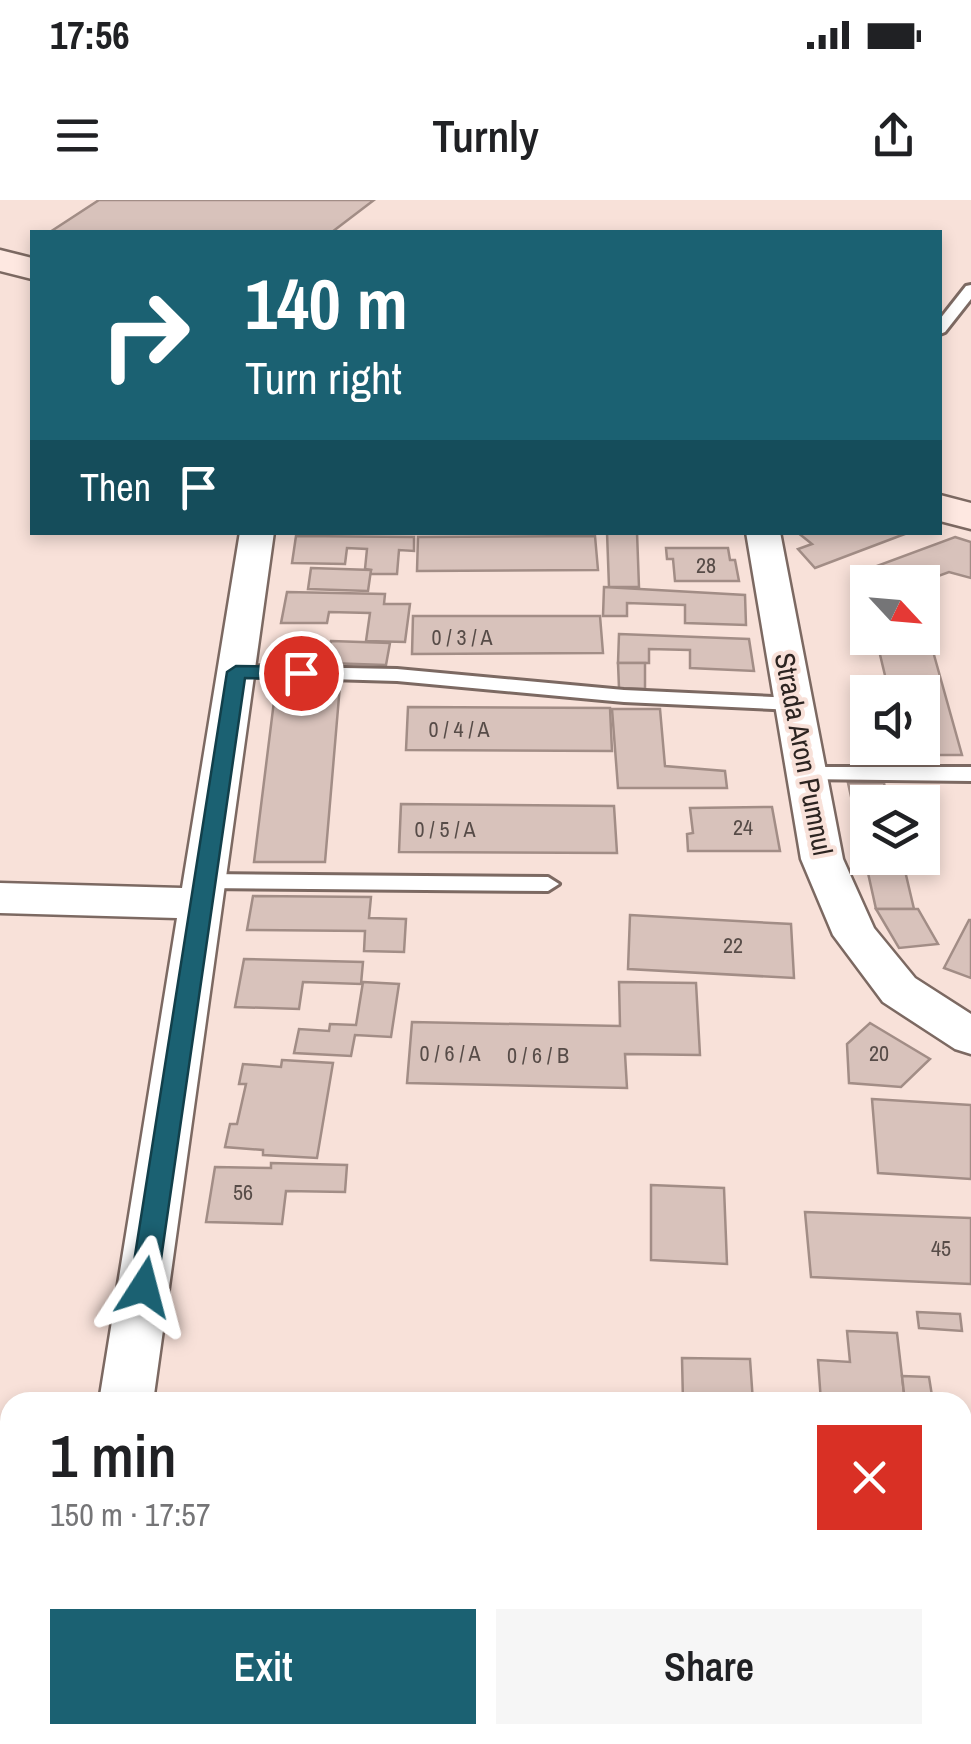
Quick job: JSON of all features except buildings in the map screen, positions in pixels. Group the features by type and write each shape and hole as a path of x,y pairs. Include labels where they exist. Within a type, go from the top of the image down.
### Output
{"main road":[{"path":"0,260 30,268"},
{"path":"942,509 971,516"}],"street":[{"path":"128,1392 258,535"},
{"name":"Strada Aron Pumnul","path":"763,535 822,860 854,936 899,990 971,1037"},
{"path":"0,898 203,892"}],"lane":[{"path":"942,326 971,289"},
{"path":"236,672 397,675 624,696 794,704"},
{"path":"807,774 971,774"},
{"path":"203,892 548,884"}],"route":[{"path":"144,1287 236,672 301,673"}]}
